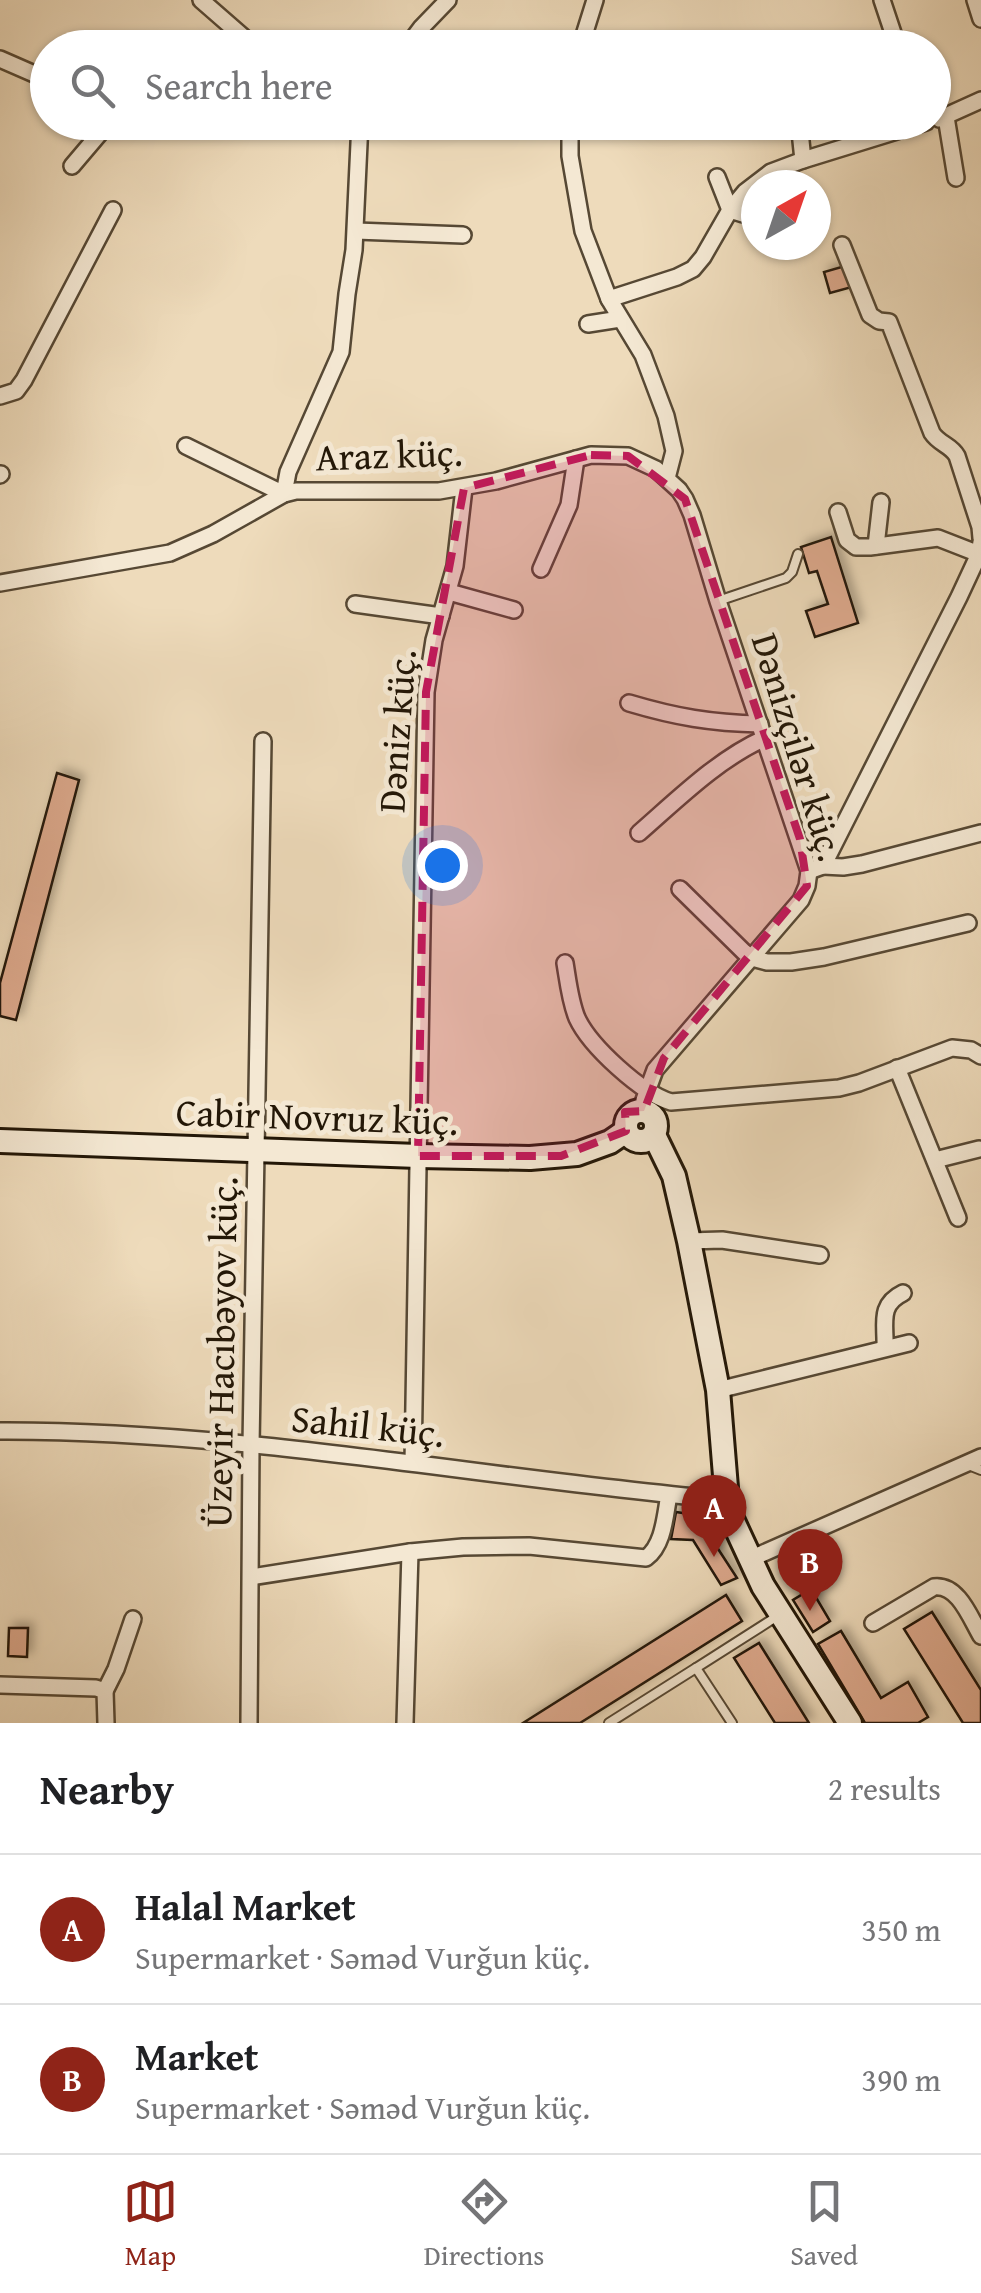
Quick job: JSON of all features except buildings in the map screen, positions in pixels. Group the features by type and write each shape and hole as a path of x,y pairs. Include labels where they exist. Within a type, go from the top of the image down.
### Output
{"main road":[{"path":"646,1100 649,1113 656,1120 656,1131 642,1142 630,1137 626,1125 646,1100"},
{"name":"Cabir Novruz küç.","path":"0,1141 530,1158 595,1148 626,1131"},
{"path":"654,1136 674,1176 689,1240 718,1390 727,1500 740,1539 780,1614 850,1723"}],"street":[{"path":"201,0 235,30"},
{"path":"419,30 448,0"},
{"path":"575,0 593,5 585,30"},
{"path":"882,0 892,30"},
{"path":"975,0 981,19"},
{"path":"0,59 30,72"},
{"path":"951,113 981,100"},
{"path":"72,166 94,140"},
{"path":"186,446 284,494 288,472 341,352 356,232 359,140"},
{"path":"570,140 582,232 609,299 644,355 666,416 674,451 668,478"},
{"path":"800,140 802,160"},
{"path":"609,299 692,269 730,210 745,192 771,172 868,140"},
{"path":"946,140 956,178"},
{"path":"717,178 730,210"},
{"path":"0,396 16,391 24,380 113,210"},
{"path":"730,210 741,213"},
{"path":"356,232 463,234"},
{"path":"842,245 870,315 889,322 932,433 957,456 980,538 816,868 862,864 981,833"},
{"path":"588,324 620,319"},
{"name":"Araz küç.","path":"0,583 170,553 284,494 308,490 405,492 464,488 591,455 628,456 668,478"},
{"path":"541,569 569,505 576,459"},
{"name":"Dәnizçilәr küç.","path":"646,1100 664,1058 801,900 816,868 762,731 692,515 685,498 668,478"},
{"name":"Dәniz küç.","path":"414,1462 426,692 430,656 449,592 464,488"},
{"path":"876,546 881,502"},
{"path":"838,512 847,540 856,546 980,538"},
{"path":"449,592 514,610"},
{"path":"356,604 441,616"},
{"path":"629,703 690,719 762,731"},
{"path":"640,834 762,731"},
{"name":"Üzeyir Hacıbəyov küç.","path":"250,1723 263,741"},
{"path":"680,889 752,958 766,962 824,957 968,923"},
{"path":"565,963 573,1006 587,1035 646,1100 682,1102 839,1088 952,1048 971,1050 981,1056"},
{"path":"897,1068 958,1218"},
{"path":"934,1160 979,1149"},
{"path":"689,1240 722,1240 820,1255"},
{"path":"885,1348 886,1306 890,1299 903,1293"},
{"path":"718,1390 909,1342"},
{"name":"Sahil küç.","path":"0,1431 251,1445 727,1500"},
{"path":"750,1559 976,1464"},
{"path":"251,1577 464,1547 528,1546 646,1558 658,1544 669,1495"},
{"path":"405,1723 410,1552"},
{"path":"873,1623 941,1586 950,1589 981,1636"},
{"path":"106,1723 105,1691 133,1619"},
{"path":"0,1685 88,1686 105,1691"}],"lane":[{"path":"718,602 786,578 798,554"},
{"path":"609,1723 780,1614"},
{"path":"696,1668 732,1723"}],"highlighted area":[{"path":"591,455 628,456 685,499 800,839 807,886 664,1058 644,1111 625,1112 626,1131 561,1156 418,1156 426,692 464,488"}],"place":[{"name":"Halal Market","path":"714,1557"},
{"name":"Market","path":"810,1611"}]}
